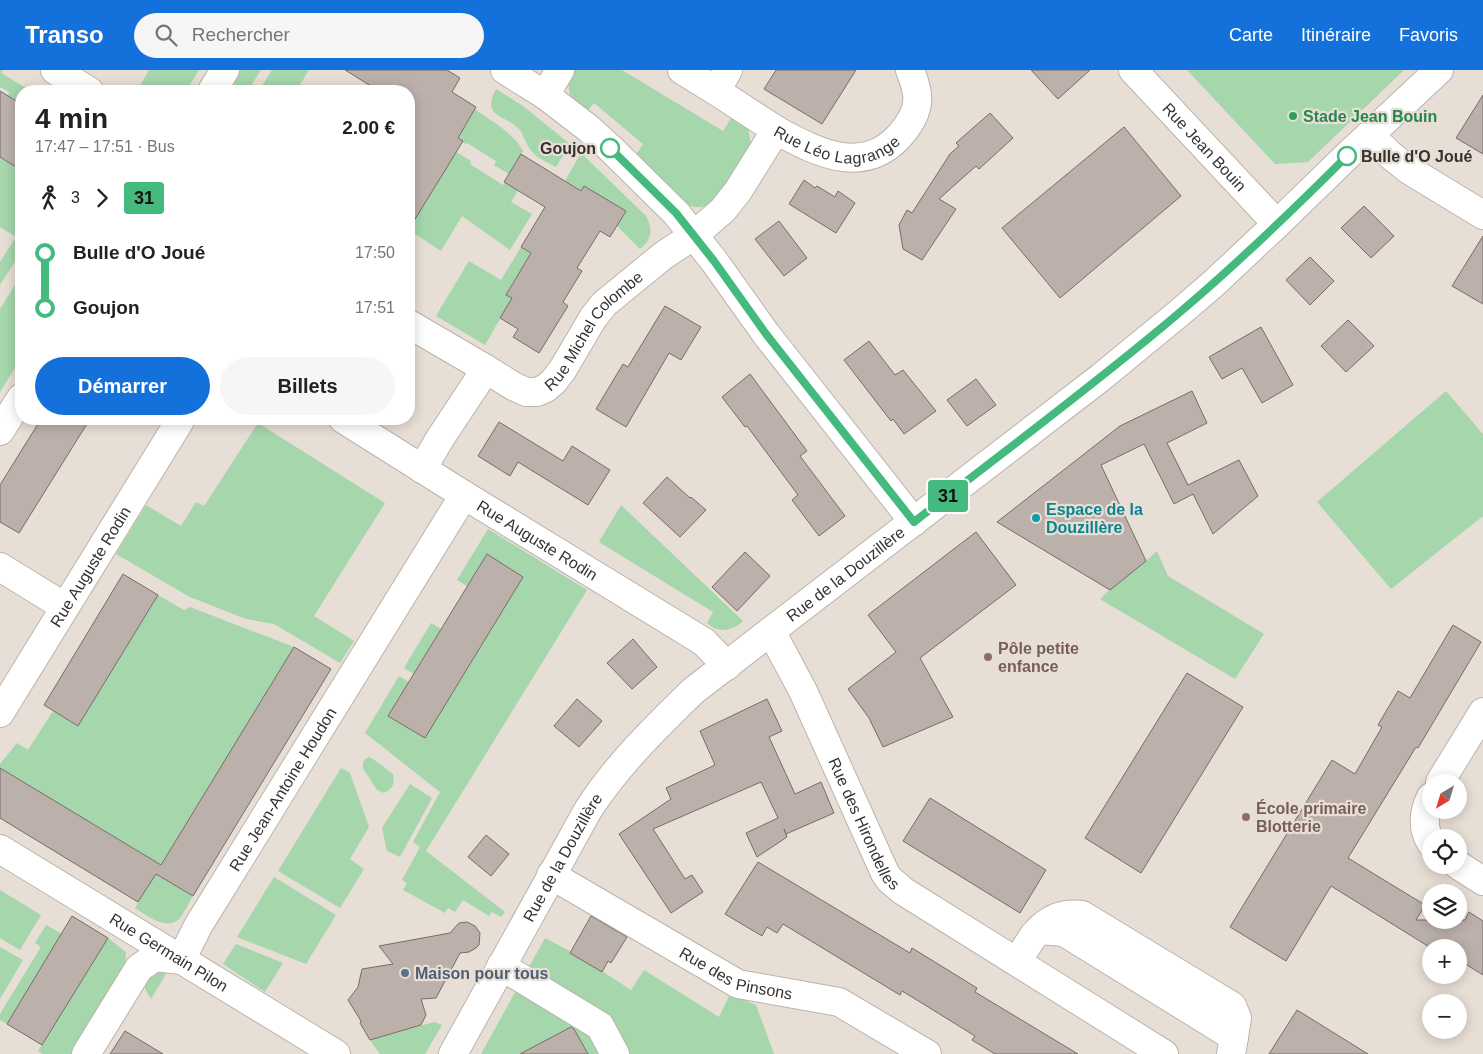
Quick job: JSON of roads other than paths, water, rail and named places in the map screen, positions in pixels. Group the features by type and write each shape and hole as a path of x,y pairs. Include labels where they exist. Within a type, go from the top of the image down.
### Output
{"street":[{"path":"55,70 79,85"},
{"path":"216,85 225,70"},
{"path":"505,70 545,95 610,148 676,213 714,261 772,341 914,522"},
{"path":"545,95 560,70"},
{"path":"682,70 722,81 776,130"},
{"name":"Rue Léo Lagrange","path":"693,236 722,210 738,191 776,130 799,143 825,153 850,158 875,154 890,146 902,134 917,108 917,88 910,70"},
{"name":"Rue Jean Bouin","path":"1133,70 1277,224"},
{"name":"Rue de la Douzillère","path":"453,1054 602,788 643,740 693,690 727,666 1100,378 1212,284 1439,70"},
{"path":"1370,135 1409,170 1483,215"},
{"name":"Rue Michel Colombe","path":"415,328 513,386 526,392 537,392 546,388 554,381 593,318 604,304 664,255 693,236"},
{"path":"422,469 486,369"},
{"path":"0,431 15,407"},
{"name":"Rue Auguste Rodin","path":"0,713 177,425"},
{"name":"Rue Auguste Rodin","path":"352,425 464,496 704,642 727,666"},
{"name":"Rue Jean-Antoine Houdon","path":"181,960 198,926 464,496"},
{"path":"0,567 65,607"},
{"name":"Rue des Hirondelles","path":"771,631 803,690 889,879 903,891 1164,1054"},
{"path":"1445,774 1483,712"},
{"name":"Rue Germain Pilon","path":"0,849 336,1054"},
{"path":"1467,870 1483,880"},
{"name":"Rue des Pinsons","path":"552,875 738,984 839,1002 927,1054"},
{"path":"1017,961 1034,935 1051,919 1072,914 1082,915 1232,1006 1237,1018 1233,1045"},
{"path":"86,1054 139,968 155,956 181,960"},
{"path":"502,966 600,1026 615,1054"}],"place":[{"name":"Stade Jean Bouin","path":"1293,116"},
{"name":"Goujon","path":"610,148"},
{"name":"Bulle d'O Joué","path":"1347,156"},
{"name":"Espace de la Douzillère","path":"1036,518"},
{"name":"Pôle petite enfance","path":"988,657"},
{"name":"École primaire Blotterie","path":"1246,817"},
{"name":"Maison pour tous","path":"405,973"}]}
